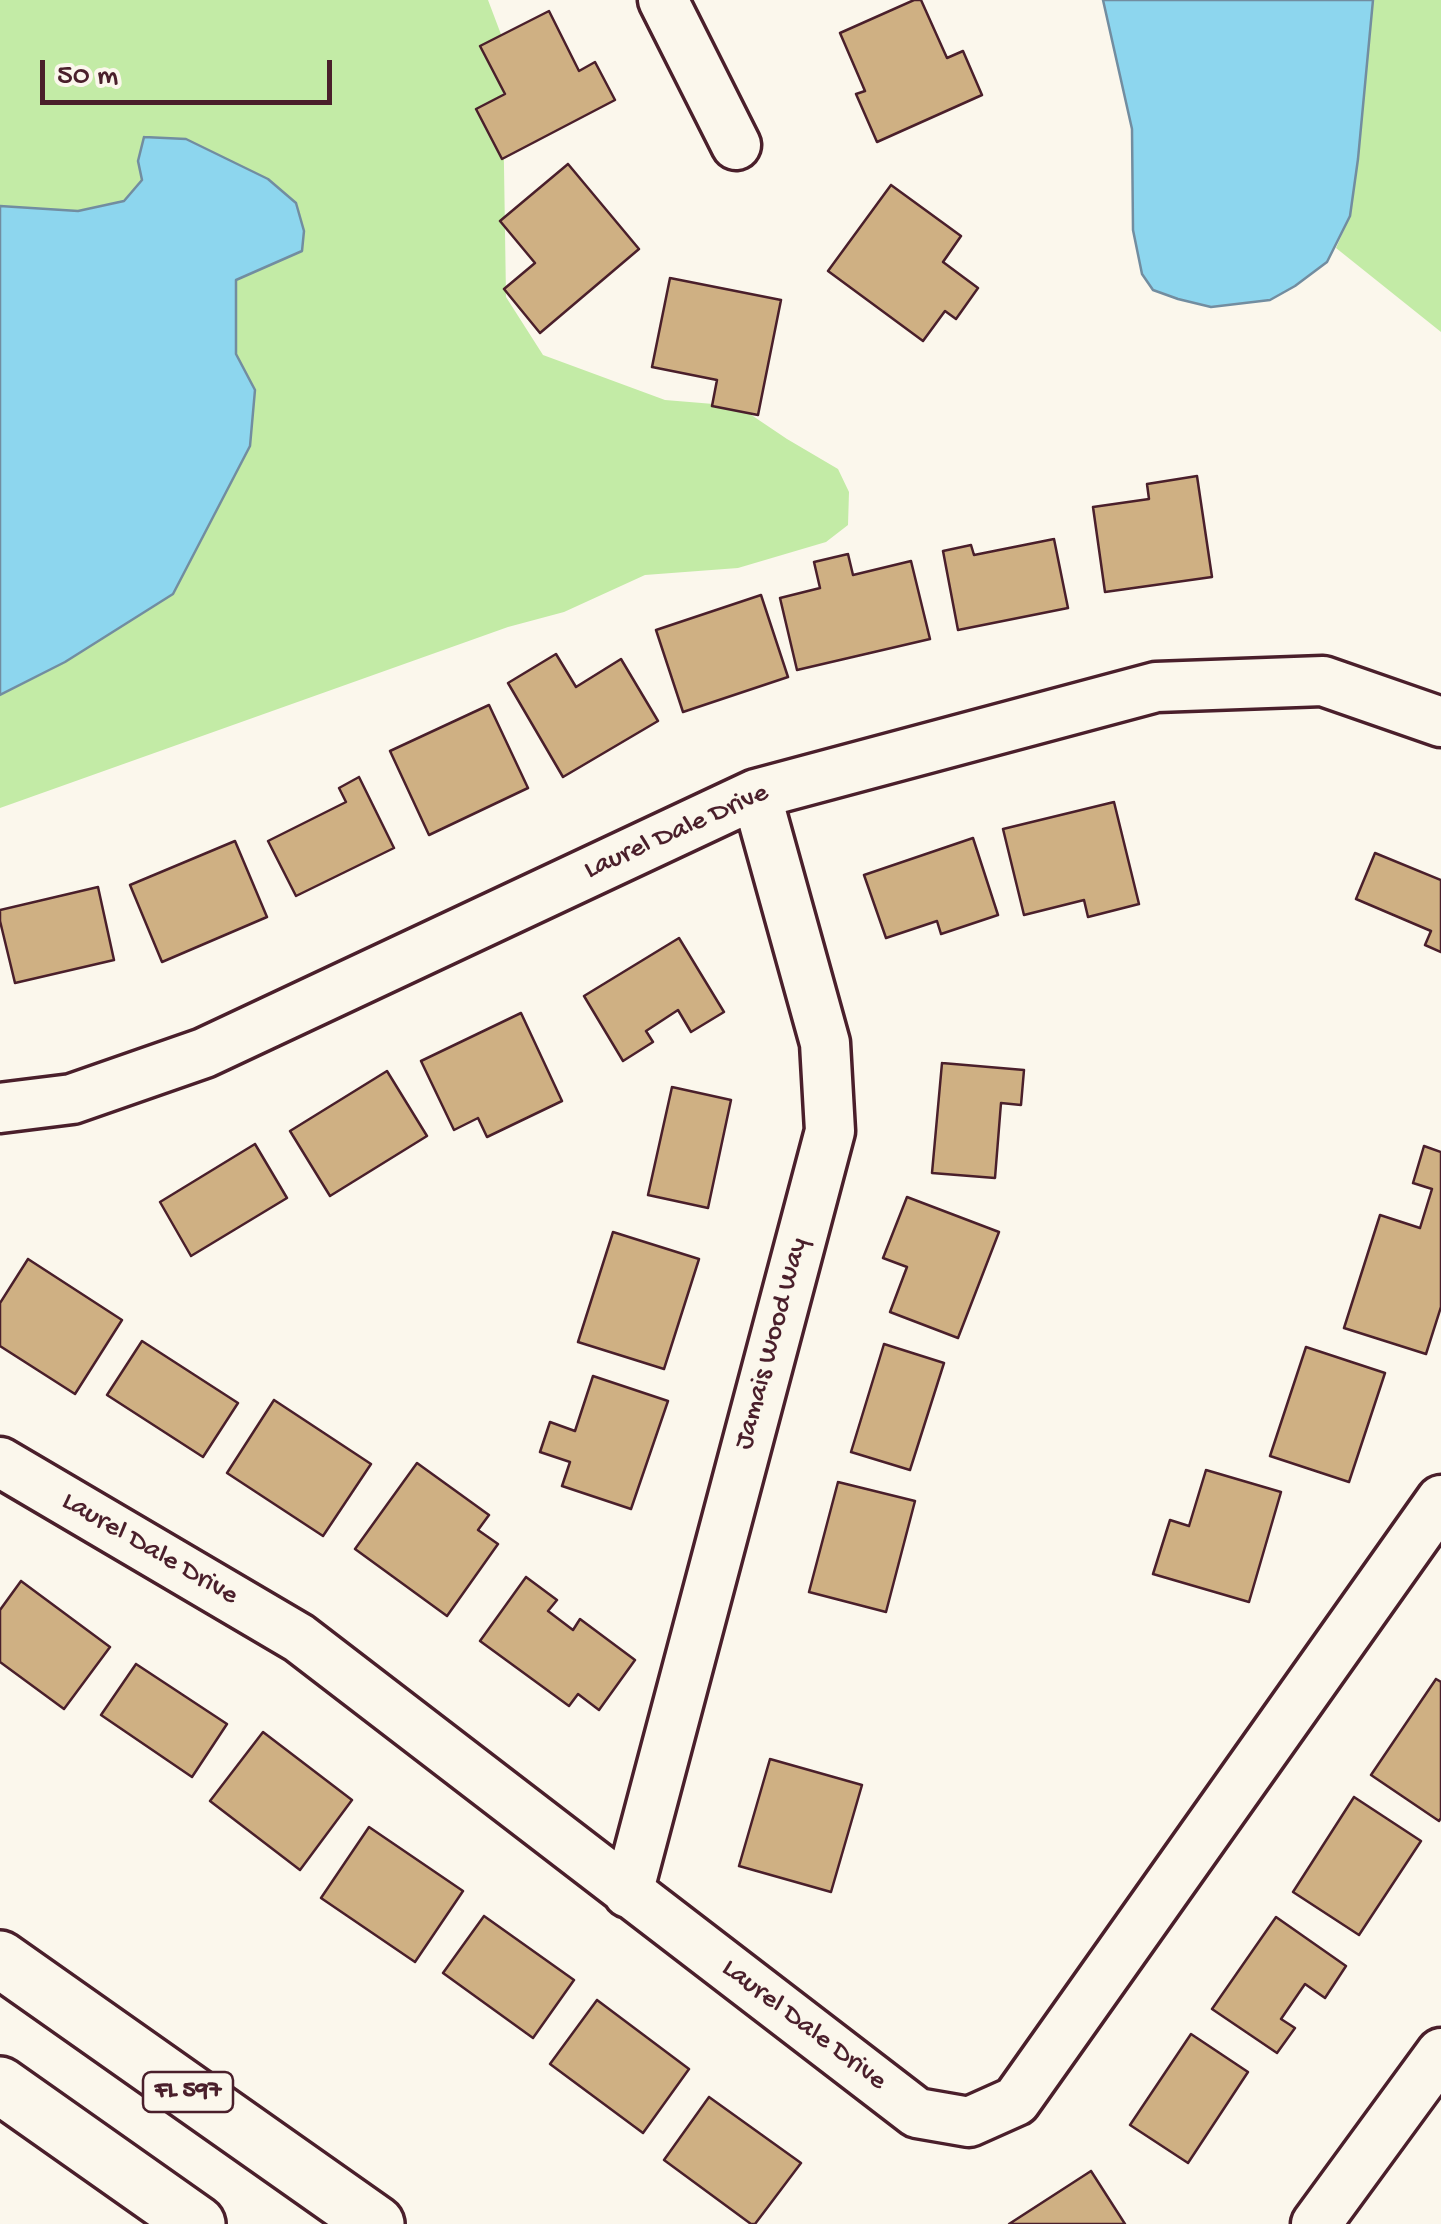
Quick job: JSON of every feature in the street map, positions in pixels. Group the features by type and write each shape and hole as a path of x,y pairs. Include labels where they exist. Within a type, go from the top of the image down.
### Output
{"main road":[{"name":"FL 597","path":"0,1959 376,2224"},
{"path":"0,2084 197,2224"}],"street":[{"path":"663,0 736,145"},
{"name":"Laurel Dale Drive","path":"0,1108 72,1099 204,1053 756,794 1156,687 1323,680 1441,722"},
{"name":"Jamais Wood Way","path":"628,1892 830,1132 826,1042 756,794"},
{"name":"Laurel Dale Drive","path":"0,1462 299,1638 917,2113 968,2122 1016,2100 1441,1500"},
{"path":"1316,2224 1441,2053"}],"green space":[{"path":"0,0 488,0 502,37 506,297 543,355 665,400 738,406 838,469 849,492 848,525 826,542 738,568 645,575 564,612 508,627 0,808 0,695 65,662 255,390 236,354 236,280 301,251 138,161 142,180 125,201 78,211 0,206"},
{"path":"1373,0 1441,0 1441,332 1336,248 1350,216"}],"water":[{"path":"1103,0 1373,0 1350,216 1327,262 1270,300 1211,307 1153,290 1142,274 1133,230 1132,129"},
{"path":"144,137 186,139 268,179 296,203 304,231 302,251 236,280 236,354 255,390 250,446 173,594 65,662 0,695 0,206 78,211 124,201 142,180 138,161"}],"building":[{"path":"921,0 947,58 963,51 982,95 877,142 856,94 865,91 840,33"},
{"path":"549,11 579,71 595,62 615,100 502,159 476,109 505,94 480,46"},
{"path":"568,164 639,249 540,333 504,289 535,263 500,221"},
{"path":"891,185 961,236 943,262 978,288 956,319 945,311 923,341 828,271"},
{"path":"670,278 781,300 758,415 712,406 717,380 652,367"},
{"path":"1197,476 1212,577 1105,592 1093,507 1149,499 1147,484"},
{"path":"1054,539 1068,608 958,630 943,551 971,545 974,555"},
{"path":"848,554 853,575 911,561 930,639 797,670 780,598 820,588 814,562"},
{"path":"761,595 788,677 683,712 656,630"},
{"path":"556,654 576,687 621,659 658,721 563,777 508,683"},
{"path":"489,705 528,788 429,835 390,751"},
{"path":"359,777 394,848 296,896 268,841 346,802 339,788"},
{"path":"1114,802 1139,904 1088,917 1084,900 1024,915 1003,829"},
{"path":"973,838 998,915 941,934 937,921 886,938 864,875"},
{"path":"235,841 267,917 162,962 130,885"},
{"path":"1375,853 1441,880 1441,952 1425,945 1431,931 1356,899"},
{"path":"98,887 114,960 15,983 0,910"},
{"path":"679,938 724,1012 691,1032 678,1010 646,1031 653,1042 623,1061 584,996"},
{"path":"521,1013 562,1101 487,1137 478,1118 454,1130 421,1061"},
{"path":"942,1063 1024,1070 1021,1105 1001,1103 995,1178 932,1173"},
{"path":"387,1071 427,1136 330,1196 290,1131"},
{"path":"672,1087 731,1100 708,1208 648,1195"},
{"path":"255,1144 287,1198 191,1256 160,1202"},
{"path":"1424,1146 1441,1152 1441,1307 1426,1354 1344,1328 1380,1215 1420,1228 1432,1189 1413,1183"},
{"path":"907,1197 999,1232 958,1338 890,1312 907,1267 883,1258"},
{"path":"613,1232 699,1259 664,1369 578,1342"},
{"path":"28,1259 122,1320 75,1394 0,1346 0,1303"},
{"path":"142,1341 238,1403 203,1457 107,1395"},
{"path":"884,1344 944,1363 910,1470 851,1452"},
{"path":"1306,1347 1385,1373 1349,1482 1270,1456"},
{"path":"593,1376 668,1401 631,1509 562,1486 570,1462 540,1452 550,1422 575,1431"},
{"path":"274,1400 371,1464 323,1536 227,1473"},
{"path":"417,1463 489,1515 478,1530 498,1544 447,1616 355,1549"},
{"path":"1206,1470 1281,1492 1249,1602 1153,1574 1170,1520 1189,1526"},
{"path":"838,1482 915,1501 886,1612 809,1592"},
{"path":"526,1577 557,1600 548,1611 573,1630 580,1619 635,1660 599,1710 578,1694 569,1706 480,1641"},
{"path":"21,1581 110,1647 64,1709 0,1662 0,1610"},
{"path":"136,1664 227,1724 192,1777 101,1715"},
{"path":"1436,1679 1441,1682 1439,1821 1371,1775"},
{"path":"263,1732 352,1800 300,1870 210,1801"},
{"path":"770,1759 862,1785 831,1892 739,1866"},
{"path":"1354,1797 1421,1841 1359,1935 1293,1892"},
{"path":"369,1827 463,1891 415,1962 321,1898"},
{"path":"484,1916 574,1980 533,2038 443,1973"},
{"path":"1276,1917 1346,1966 1325,1998 1305,1984 1281,2019 1295,2028 1277,2053 1212,2009"},
{"path":"597,2000 689,2069 643,2133 550,2064"},
{"path":"1191,2034 1248,2072 1188,2163 1130,2125"},
{"path":"709,2097 801,2163 755,2224 664,2160"},
{"path":"1091,2171 1125,2224 1009,2224"}]}
